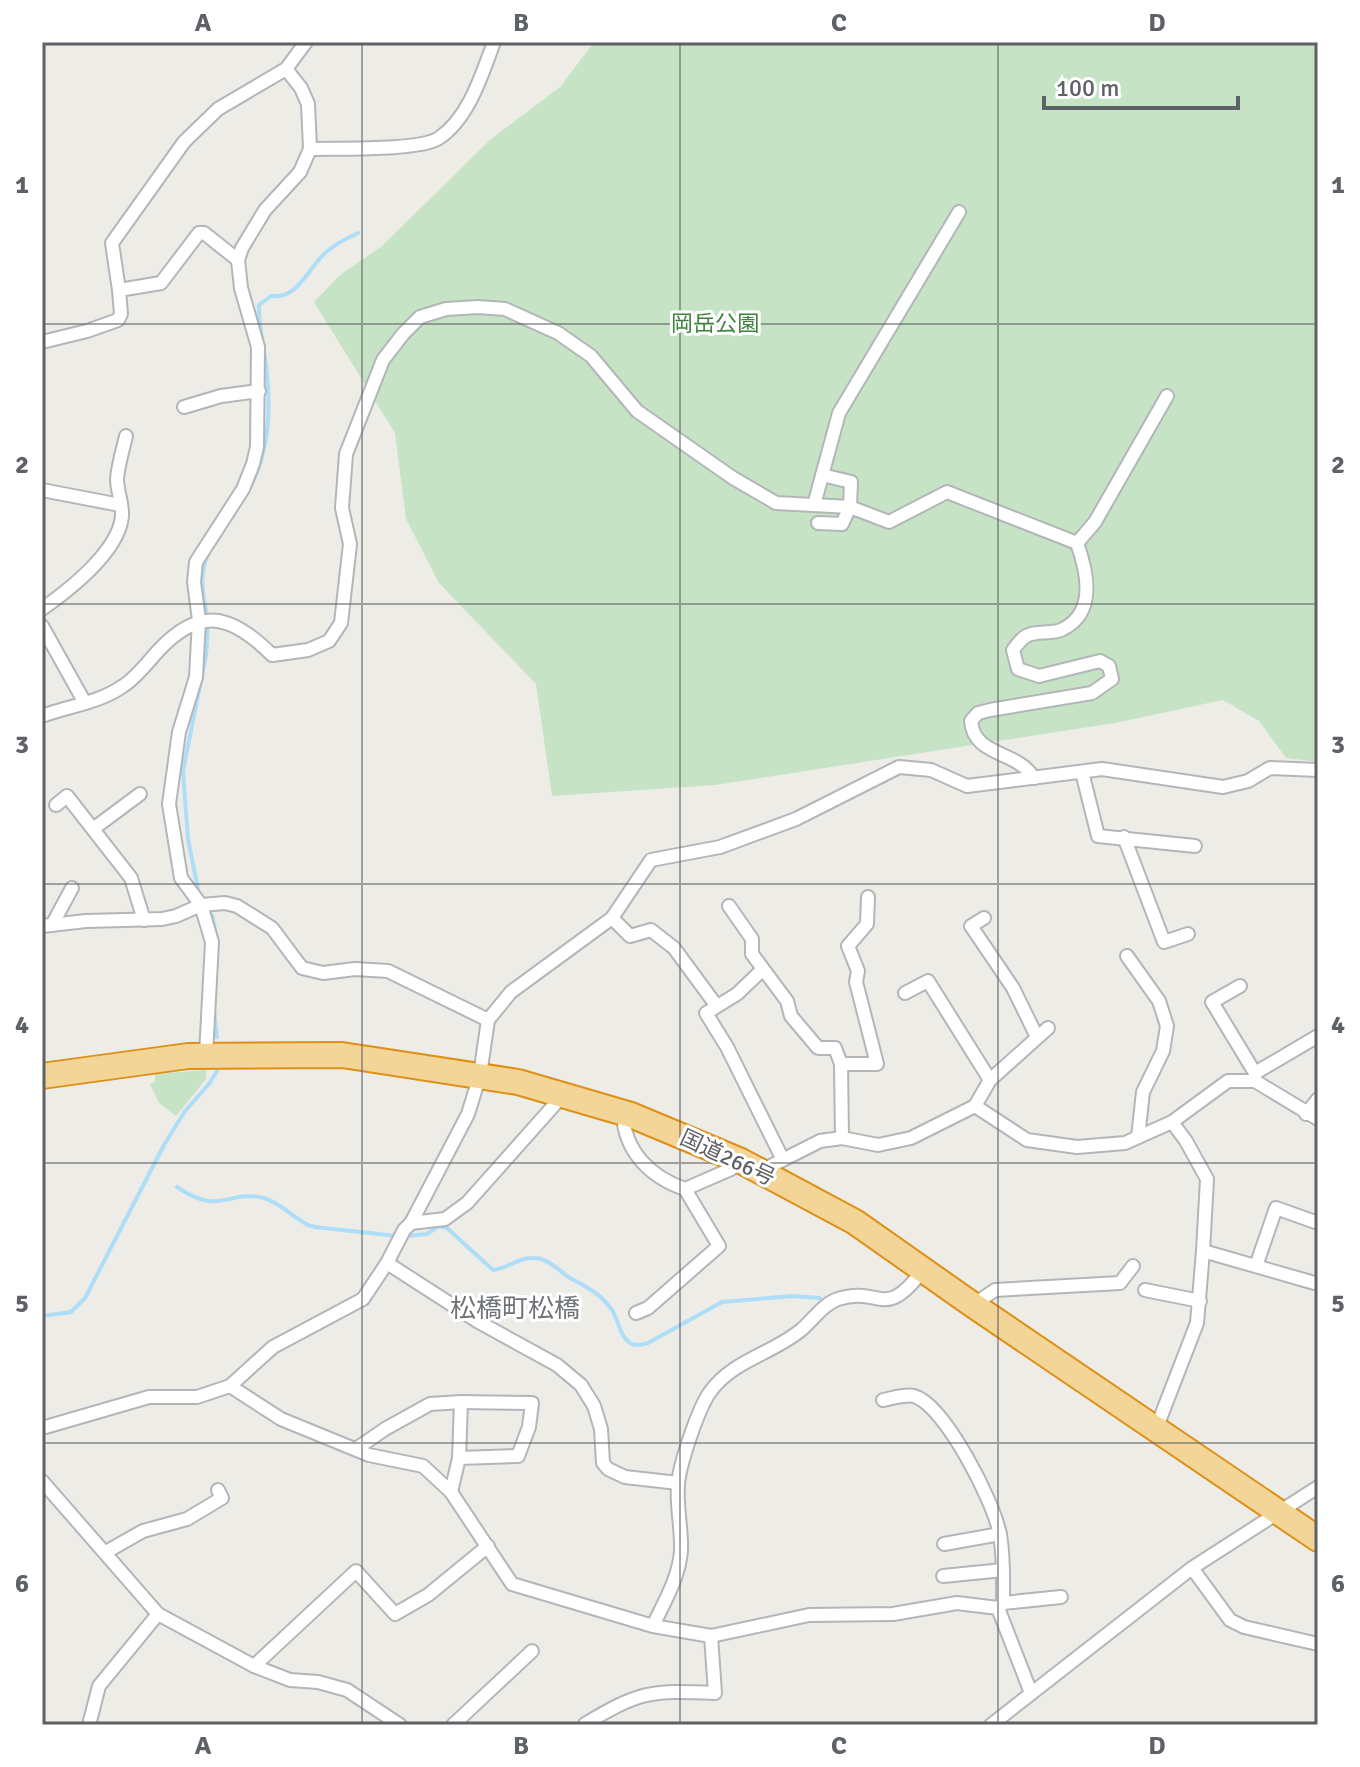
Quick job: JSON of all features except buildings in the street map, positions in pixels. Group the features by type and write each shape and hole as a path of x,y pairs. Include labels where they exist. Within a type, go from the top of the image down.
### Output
{"highway":[{"name":"国道266号","path":"42,1076 140,1061 206,1055 342,1055 480,1075 564,1094 623,1113 751,1166 855,1222 1318,1539"}],"street":[{"path":"42,342 118,320 121,314 112,243 184,142 218,109 286,69 306,42"},
{"path":"310,149 418,146 438,139 459,119 494,42"},
{"path":"206,1055 212,942 201,905 181,878 169,804 179,732 196,677 199,620 194,582 196,562 243,489 253,464 259,391 258,347 241,288 238,260 265,210 300,172 310,149 308,104 301,88 286,69"},
{"path":"814,505 839,413 959,212"},
{"path":"119,290 161,283 199,233 204,233 238,260"},
{"path":"42,716 104,697 123,687 162,647 199,620 212,619 234,626 254,638 272,655 308,650 329,641 341,623 349,557 350,544 342,508 346,454 383,360 420,317 446,309 505,309 558,333 591,356 637,411 733,478 776,503 850,507 889,522 947,492 1077,543"},
{"path":"184,407 221,396 259,391"},
{"path":"1077,543 1095,522 1167,396"},
{"path":"42,609 96,564 116,533 122,516 117,478 126,436"},
{"path":"818,523 842,524 850,507 851,482 822,475"},
{"path":"42,490 120,505"},
{"path":"1034,778 1029,769 1012,758 979,744 971,721 978,713 990,710 1092,693 1112,679 1109,666 1100,661 1039,676 1018,669 1013,650 1026,635 1062,630 1079,617 1087,596 1084,565 1077,543"},
{"path":"42,626 85,703"},
{"path":"42,1428 149,1397 197,1397 230,1386 273,1347 363,1299 387,1263 468,1114 480,1075 488,1020 511,992 612,918 651,860 720,847 783,824 899,767 931,770 967,786 1102,769 1223,787 1248,781 1270,768 1318,770"},
{"path":"1082,772 1098,836 1195,846"},
{"path":"56,805 71,792 93,829 133,882 144,920"},
{"path":"93,829 140,794"},
{"path":"1124,837 1164,942 1188,934"},
{"path":"47,925 72,888"},
{"path":"841,1064 877,1064 856,982 858,971 848,946 867,924 868,897"},
{"path":"47,925 144,920 176,916 201,905 225,903 237,906 279,935 302,968 323,973 355,969 388,971 488,1020"},
{"path":"729,906 752,939 752,954 787,1001 791,1016 818,1048 835,1048 841,1064 842,1138"},
{"path":"612,918 630,936 651,930 674,948 716,1005"},
{"path":"957,934 984,918"},
{"path":"971,926 1013,988 1037,1037"},
{"path":"1127,956 1159,1001 1167,1026 1163,1051 1143,1092 1138,1137"},
{"path":"762,970 737,994 706,1013 727,1047 782,1158"},
{"path":"905,993 928,981 990,1080"},
{"path":"1240,986 1212,1002 1255,1077 1312,1116 1318,1099"},
{"path":"685,1189 731,1169 782,1158 820,1141 842,1138 878,1145 911,1138 975,1106 990,1080 1048,1028"},
{"path":"975,1106 1027,1140 1077,1147 1125,1143 1172,1122 1228,1081 1255,1077 1318,1036"},
{"path":"407,1226 445,1219 467,1203 564,1094"},
{"path":"623,1113 626,1138 635,1151 664,1182 685,1189 719,1246 648,1308 636,1313"},
{"path":"1156,1429 1193,1336 1200,1301 1207,1179 1172,1122"},
{"path":"1256,1266 1276,1208 1318,1223"},
{"path":"1203,1251 1318,1284"},
{"path":"387,1263 477,1321 557,1365 581,1385 594,1406 601,1429 603,1463 608,1469 625,1477 678,1483"},
{"path":"973,1305 995,1290 1120,1283 1133,1266"},
{"path":"653,1626 676,1576 681,1551 678,1483 694,1426 709,1394 720,1380 738,1366 800,1331 836,1299 854,1296 881,1301 899,1297 923,1270"},
{"path":"1145,1290 1200,1301"},
{"path":"230,1386 281,1419 356,1449 423,1466 451,1492 512,1584 653,1626 711,1636 809,1615 893,1614 957,1603 1001,1606 1061,1597"},
{"path":"883,1400 911,1395 926,1402 952,1433 991,1503 1000,1534 1003,1570 1001,1606 1031,1693"},
{"path":"451,1492 459,1458 461,1402"},
{"path":"356,1449 430,1404 532,1403 529,1427 518,1456 459,1458"},
{"path":"42,1481 158,1614 254,1666 290,1680 318,1682 347,1690 400,1725"},
{"path":"991,1725 1192,1568 1318,1487"},
{"path":"106,1552 143,1531 187,1519 222,1498 218,1490"},
{"path":"944,1544 1000,1534"},
{"path":"254,1666 356,1571 395,1614 428,1595 488,1546"},
{"path":"1192,1568 1230,1620 1244,1627 1318,1644"},
{"path":"943,1576 1003,1570"},
{"path":"89,1725 99,1686 158,1614"},
{"path":"585,1724 641,1694 662,1691 715,1693 711,1636"},
{"path":"453,1725 532,1651"}],"green space":[{"name":"岡岳公園","path":"594,42 1318,42 1318,762 1286,758 1259,721 1223,700 1115,723 715,785 552,796 536,684 439,583 406,519 395,433 314,302 340,275 382,246 491,139 560,87"},
{"path":"206,1070 206,1079 176,1116 159,1103 150,1084 155,1082 155,1074"}],"waterway":[{"path":"248,491 264,449 269,404 259,305 271,296 280,296 295,288 325,253 358,233"},
{"path":"234,514 244,498"},
{"path":"207,615 202,583 209,552"},
{"path":"199,894 188,839 183,771 206,655 208,624"},
{"path":"212,915 217,940"},
{"path":"215,992 217,952"},
{"path":"214,1012 217,1037"},
{"path":"42,1316 71,1312 85,1298 164,1145 185,1111 217,1071"},
{"path":"177,1187 204,1200 251,1196 264,1198 315,1227 397,1236"},
{"path":"406,1236 427,1234 439,1226 447,1228 493,1270 528,1258 545,1260 602,1299 612,1310 624,1337 634,1345 648,1343 722,1302 792,1296 820,1298"}],"district":[{"name":"松橋町松橋","path":"515,1308"}]}
